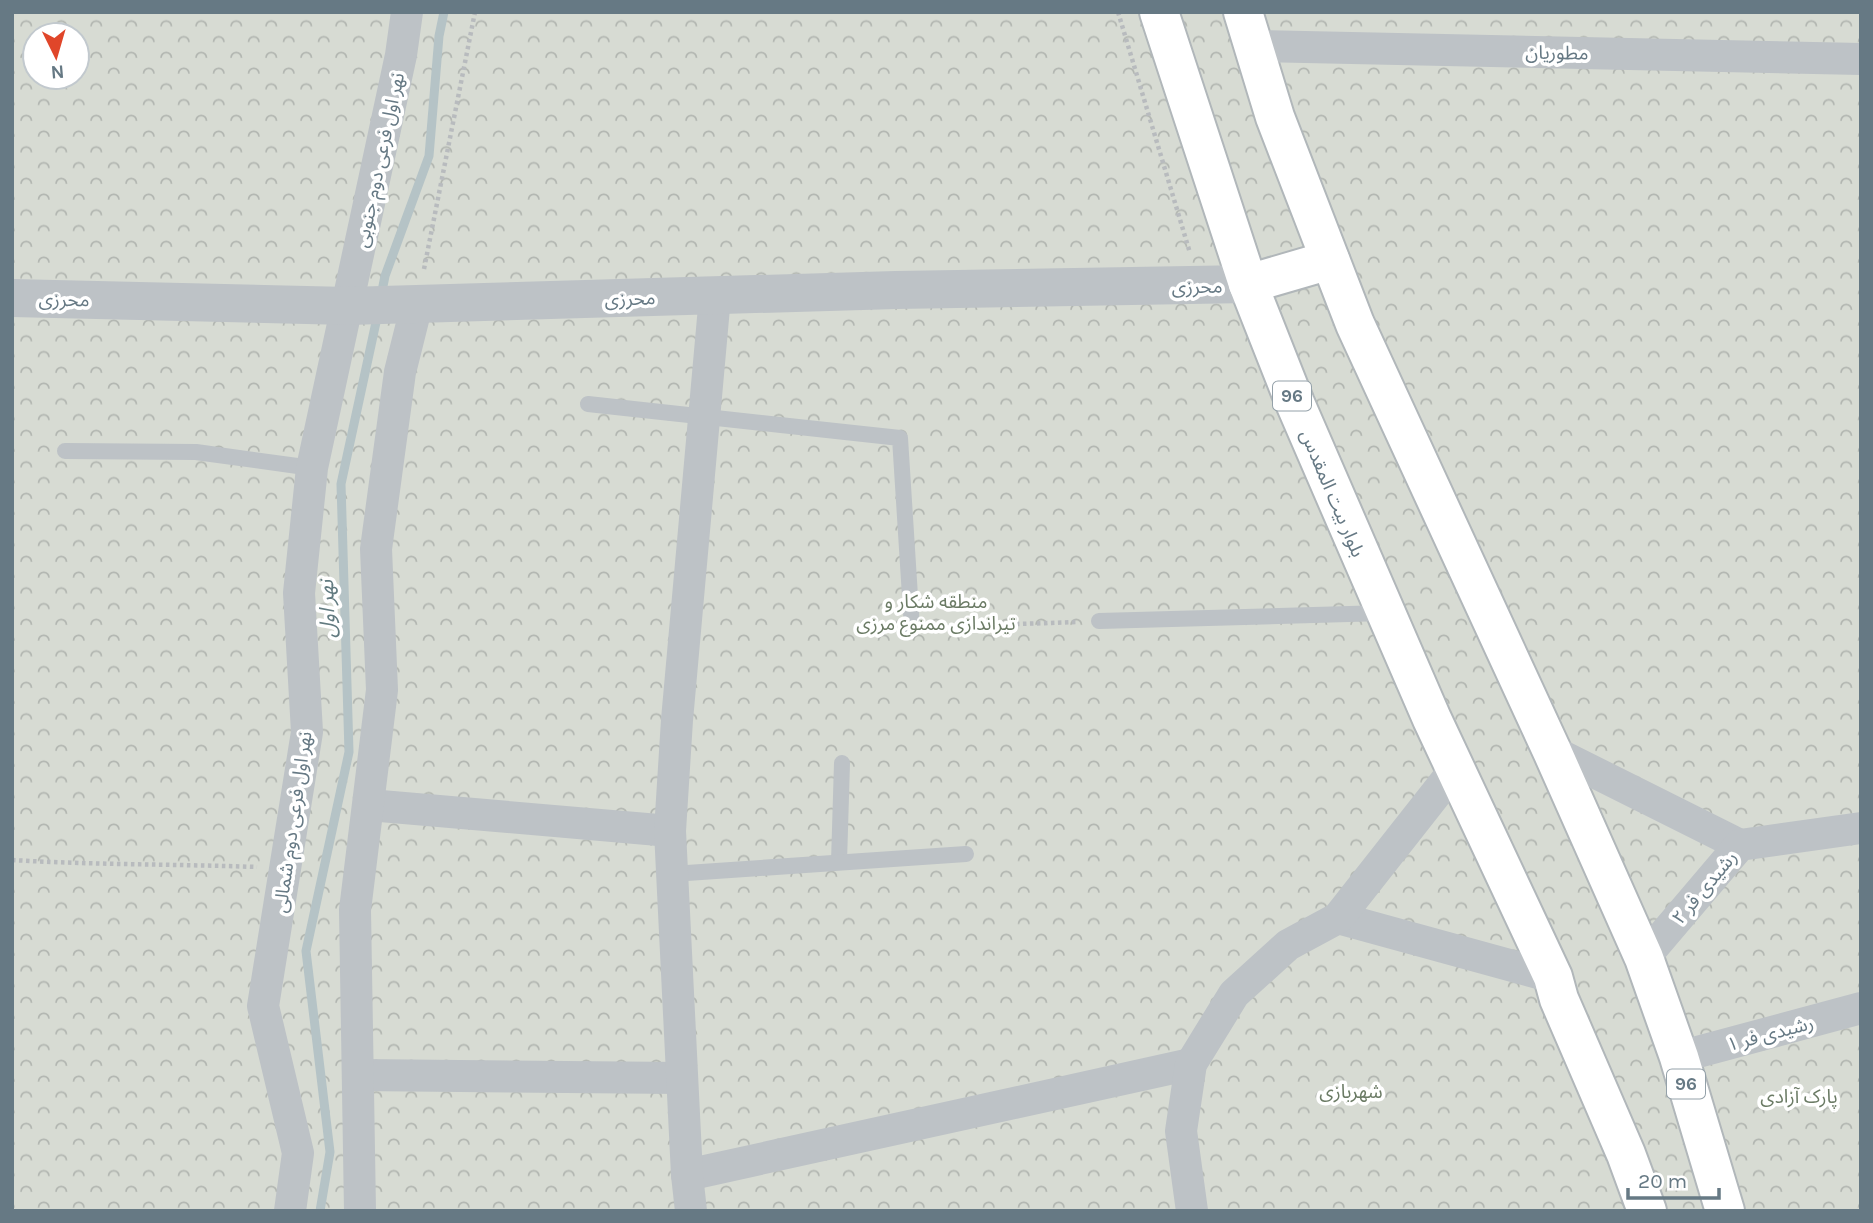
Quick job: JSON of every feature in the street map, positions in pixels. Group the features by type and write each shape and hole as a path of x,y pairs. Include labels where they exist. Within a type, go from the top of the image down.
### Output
{"main road":[{"name":"بلوار بیت المقدس","path":"1158,12 1248,285 1384,613 1456,768"},
{"name":"96","path":"1248,29 1275,117 1355,324 1552,751 1644,958 1679,1057 1725,1211"},
{"path":"1248,285 1330,260"},
{"name":"96","path":"1456,768 1553,977 1559,999 1626,1154 1647,1211"}],"street":[{"name":"نهر اول فرعی دوم جنوبی","path":"381,305 401,55 407,12"},
{"name":"مطوریان","path":"1248,29 1861,59"},
{"name":"محرزی","path":"12,298 381,305 909,290 1248,285"},
{"path":"691,1211 670,831 677,720 715,296"},
{"name":"نهر اول فرعی دوم شمالی","path":"290,1211 298,1153 263,1006 307,732 299,593 312,468 381,305"},
{"path":"360,1211 355,910 382,690 376,549 400,372 381,305"},
{"path":"1552,751 1740,845"},
{"path":"1192,1211 1181,1131 1191,1064 1234,994 1288,944 1338,918 1456,768"},
{"path":"369,805 670,831"},
{"name":"رشیدی فر ۲","path":"1644,958 1740,845 1861,828"},
{"path":"1338,918 1553,977"},
{"name":"رشیدی فر ۱","path":"1679,1057 1861,1008"},
{"path":"687,1174 1191,1064"},
{"path":"358,1075 682,1078"}],"lane":[{"path":"588,404 900,438 912,628"},
{"path":"65,451 196,452 312,468"},
{"path":"1099,621 1384,613"},
{"path":"839,862 842,763"},
{"path":"672,874 965,854"}],"path":[{"path":"381,305 475,12"},
{"path":"1118,12 1200,286"},
{"path":"912,628 1099,621"},
{"path":"12,860 286,868"}],"green space":[{"name":"منطقه شکار و تیراندازی ممنوع مرزی","path":"12,12 1861,12 1861,1211 12,1211"}],"waterway":[{"name":"نهر اول","path":"381,296 385,276 429,156 439,36 444,12"},
{"name":"نهر اول","path":"320,1211 330,1152 306,951 349,752 341,484 378,313"}],"park label":[{"name":"شهربازی","path":"1351,1091"},
{"name":"پارک آزادی","path":"1799,1096"}]}
